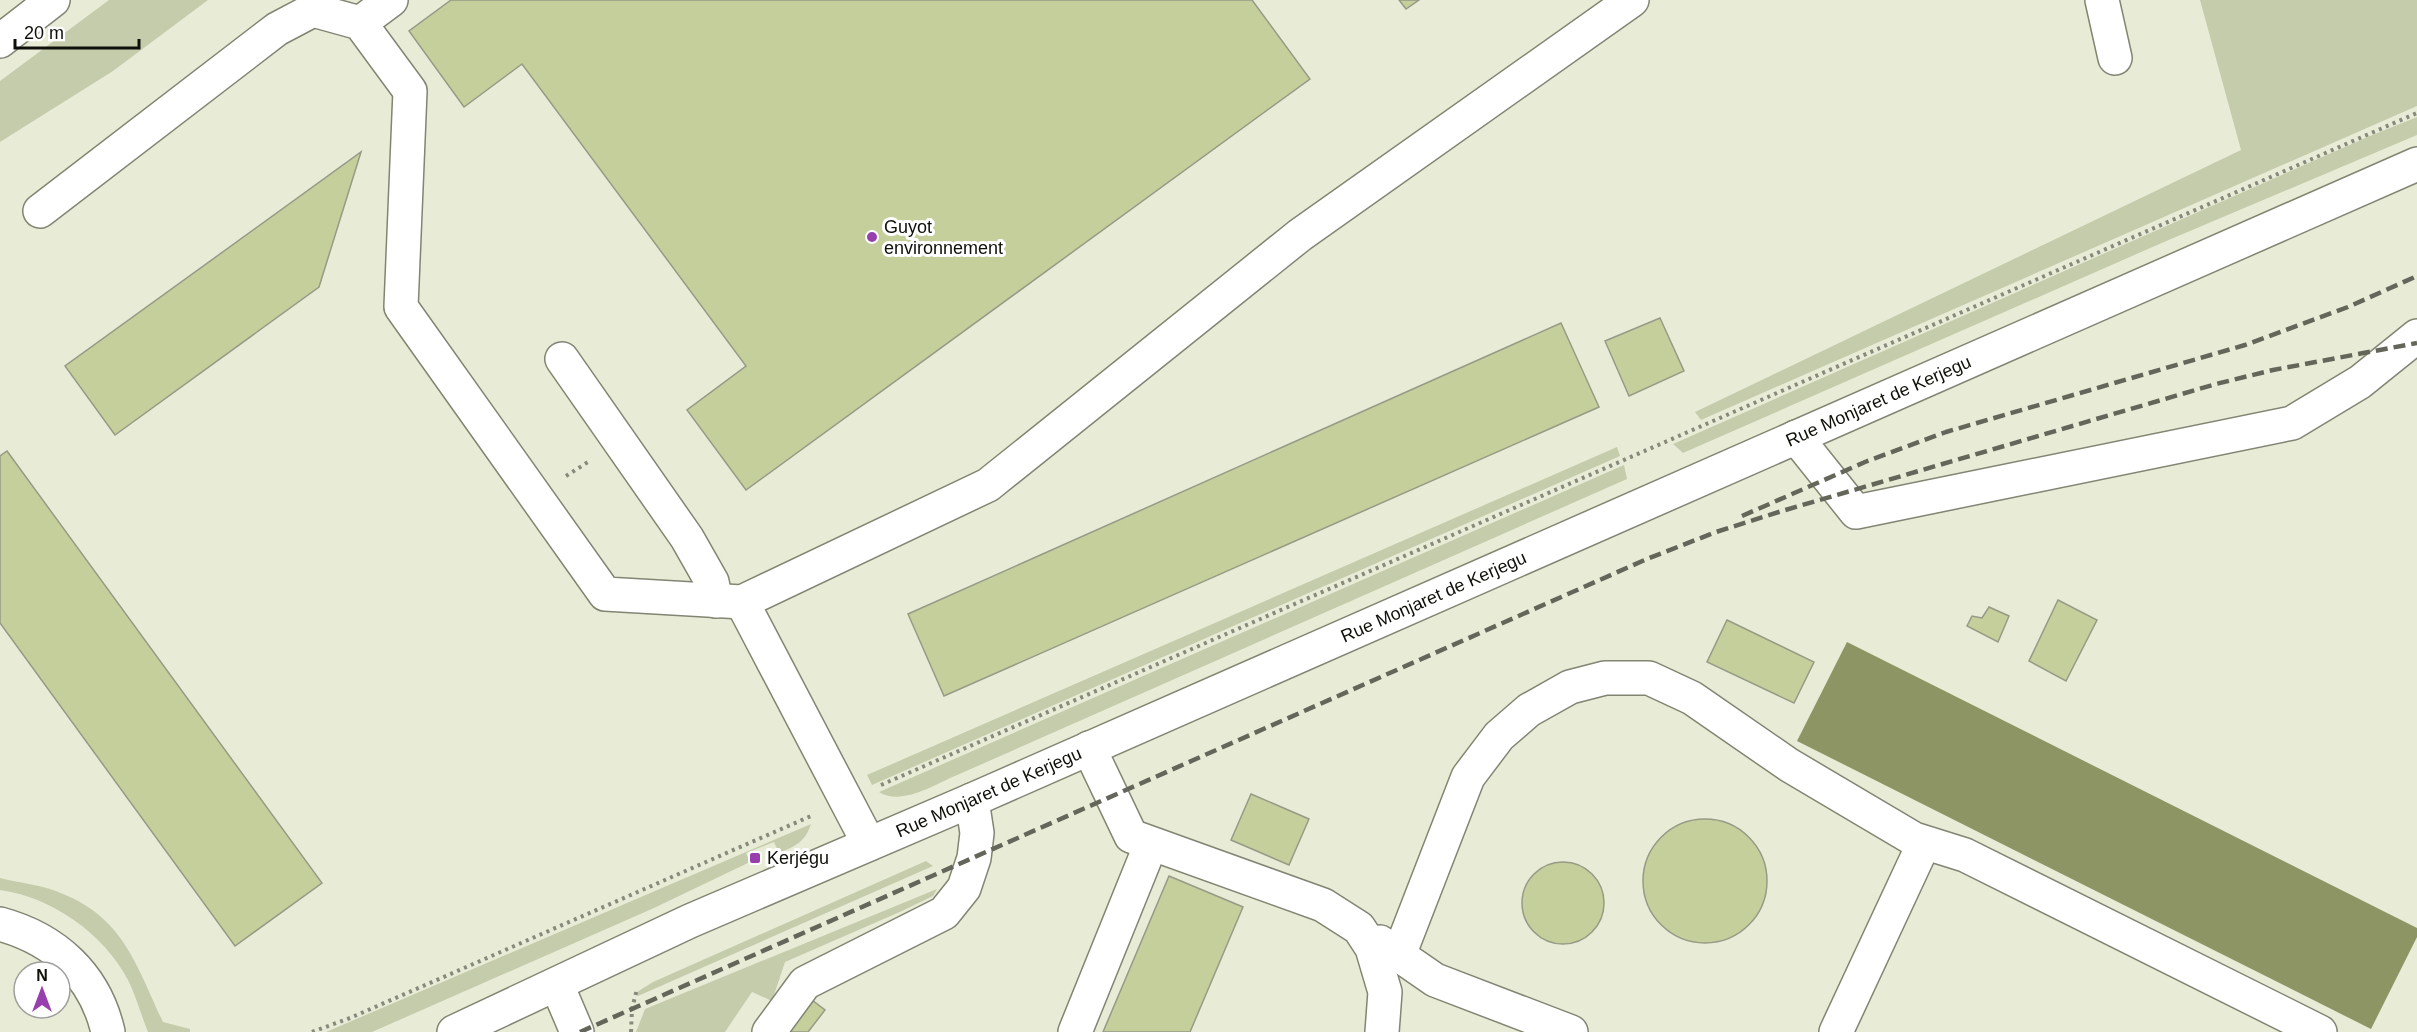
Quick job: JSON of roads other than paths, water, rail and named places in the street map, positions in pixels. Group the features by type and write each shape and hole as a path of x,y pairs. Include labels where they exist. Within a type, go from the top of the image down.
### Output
{"main road":[{"path":"0,41 53,0"},
{"path":"360,23 391,0"},
{"path":"40,211 277,29 313,10 360,23 410,91 401,307 605,594 729,601 988,484 1300,235 1632,0"},
{"path":"2102,0 2115,58"},
{"name":"Rue Monjaret de Kerjegu","path":"454,1032 690,921 972,800 2417,164"},
{"path":"1796,437 1856,512 2292,423 2360,382 2417,336"},
{"path":"562,359 687,538 712,582 729,601 869,844"},
{"path":"1399,955 1468,777 1498,736 1529,710 1570,687 1605,678 1649,678 1692,698 1789,765 1914,840 1965,855 2320,1032"},
{"path":"1089,748 1131,836 1323,906 1435,980 1571,1032"},
{"path":"769,1032 806,983 944,913 964,888 974,858 977,832 972,800"},
{"path":"1836,1032 1924,843"},
{"path":"1075,1032 1151,844"},
{"path":"0,924 26,931 59,951 86,979 104,1012 108,1032"},
{"path":"1359,928 1372,948 1385,992 1382,1032"},
{"path":"557,985 577,1032"}],"railway":[{"path":"1742,516 1865,462 1946,432 2245,345 2348,307 2417,276"},
{"path":"580,1032 1647,559 1716,532 2216,384 2273,370 2417,343"}],"place":[{"name":"Guyot environnement","path":"872,237"},
{"name":"Kerjégu","path":"755,858"}]}
